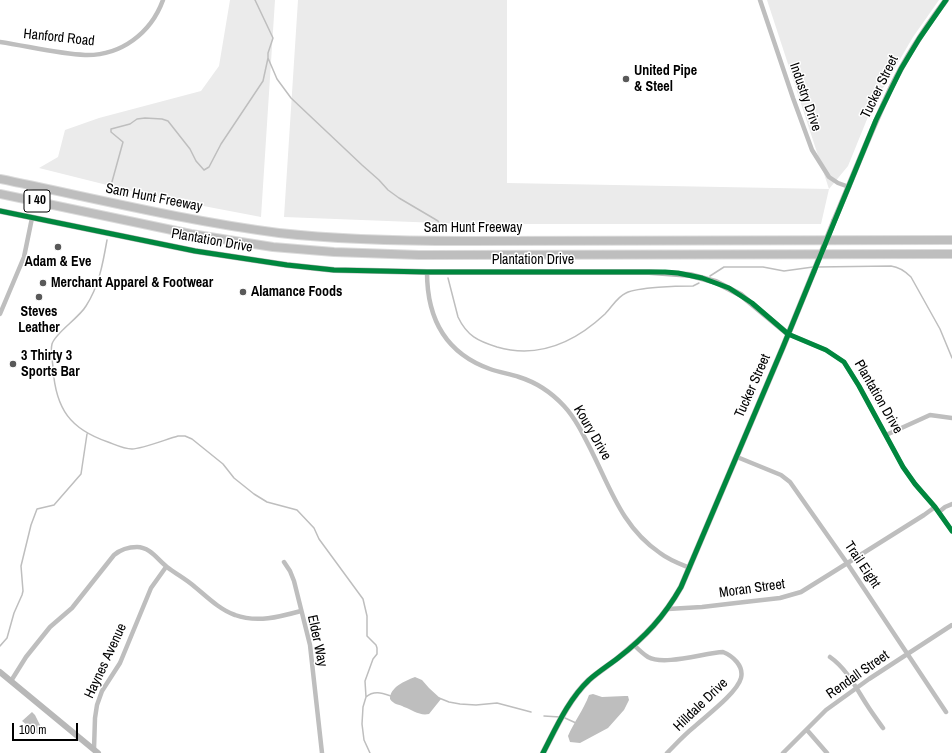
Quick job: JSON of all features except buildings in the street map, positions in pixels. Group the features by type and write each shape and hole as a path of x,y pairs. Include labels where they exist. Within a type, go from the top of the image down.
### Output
{"highway":[{"name":"Sam Hunt Freeway","path":"0,177 152,211 232,226 328,238 456,241 952,240"},
{"name":"Sam Hunt Freeway","path":"0,195 191,234 306,250 361,254 952,254"}],"street":[{"name":"Hanford Road","path":"0,42 86,55 102,53 117,49 132,42 149,27 160,9 163,0"},
{"name":"Industry Drive","path":"760,0 812,150 829,177 838,183 849,187"},
{"name":"Tucker Street","path":"543,753 565,712 578,693 592,678 634,645 652,628 668,609 681,587 788,334 865,145 891,87 913,49 946,0"},
{"name":"Plantation Drive","path":"0,211 195,251 287,266 334,270 427,272 678,273 716,282 741,295 788,334 826,350 844,362 859,386 903,467 915,484 939,512 952,531"},
{"path":"0,314 24,257 32,218"},
{"name":"Koury Drive","path":"427,272 429,301 436,321 446,338 465,357 491,369 529,381 552,395 565,406 581,429 619,508 631,527 649,545 661,554 690,568"},
{"path":"886,435 930,415 952,418"},
{"name":"Trail Eight","path":"736,457 781,475 790,482 847,563 946,712"},
{"path":"939,512 944,507 952,504"},
{"name":"Moran Street","path":"668,609 702,607 789,596 801,592 935,507"},
{"name":"Elder Way","path":"11,681 26,657 50,627 72,608 114,555 120,550 138,547 152,552 166,567 234,615 247,618 267,619 301,611 310,645 322,753"},
{"path":"284,562 294,581 301,611"},
{"name":"Haynes Avenue","path":"96,751 95,718 97,705 102,691 120,663 151,588 166,567"},
{"name":"Rendall Street","path":"783,753 826,710 952,625"},
{"name":"Hilldale Drive","path":"634,645 643,654 655,660 666,660 723,652 734,658 739,665 741,678 732,692 667,753"},
{"path":"830,657 838,663 884,728"},
{"path":"0,672 96,751"},
{"path":"807,730 827,753"},
{"path":"791,753 792,745"}],"shaded area":[{"path":"230,0 275,0 261,217 151,196 39,168 58,157 65,130 99,118 201,91 219,66"},
{"path":"298,0 507,0 507,183 829,189 821,224 465,224 284,217"},
{"path":"767,0 939,0 913,37 872,107 848,166 829,189"},
{"path":"415,677 422,680 441,699 429,714 416,712 395,703 390,699 392,691 395,688"},
{"path":"593,694 602,697 628,696 629,700 624,710 608,728 580,743 570,742 568,736 570,731 589,695"},
{"path":"32,712 42,729 39,735 22,721"}],"waterway":[{"path":"110,189 123,142 111,132 111,129 130,124 137,119 162,119 168,121 204,170 209,167 221,144 263,81 268,53 273,38 255,0"},
{"path":"268,58 277,79 291,98 388,190 438,221 441,227"},
{"path":"107,240 100,274 86,306 83,311 58,335 51,347 55,383 58,395 67,416 84,431 123,448 136,449 178,436 185,436 192,439 223,464 234,478 254,494 267,502 297,510 314,528 319,539 363,599 367,616 367,636 377,648 377,654 373,659 365,681 366,697 363,707 362,724 364,740 370,753"},
{"path":"817,267 891,266 897,267 904,271 911,277 940,329 952,358"},
{"path":"710,276 724,267 763,267 784,271 813,267"},
{"path":"448,278 458,317 469,333 479,340 497,347 527,351 555,346 581,333 605,314 617,300 626,293 649,288 693,286 699,283"},
{"path":"0,646 7,638 14,613 22,595 21,566 31,525 37,509 54,505 81,474 87,434"},
{"path":"366,697 372,693 381,693 391,696"},
{"path":"439,698 460,704 476,705 497,703 531,712"},
{"path":"544,716 560,717"},
{"path":"565,718 576,723"}],"cycle path":[{"path":"543,753 575,696 592,677 628,650 653,626 668,608 681,587 783,347 876,120 901,69 919,39 946,0"},
{"path":"0,211 195,251 287,265 334,270 427,272 665,272 702,278 729,288 752,303 788,334 826,350 844,362 859,386 903,467 952,531"}],"place":[{"name":"United Pipe & Steel","path":"626,79"},
{"name":"Adam & Eve","path":"58,247"},
{"name":"Merchant Apparel & Footwear","path":"43,283"},
{"name":"Alamance Foods","path":"243,292"},
{"name":"Steves Leather","path":"39,297"},
{"name":"3 Thirty 3 Sports Bar","path":"13,364"}]}
